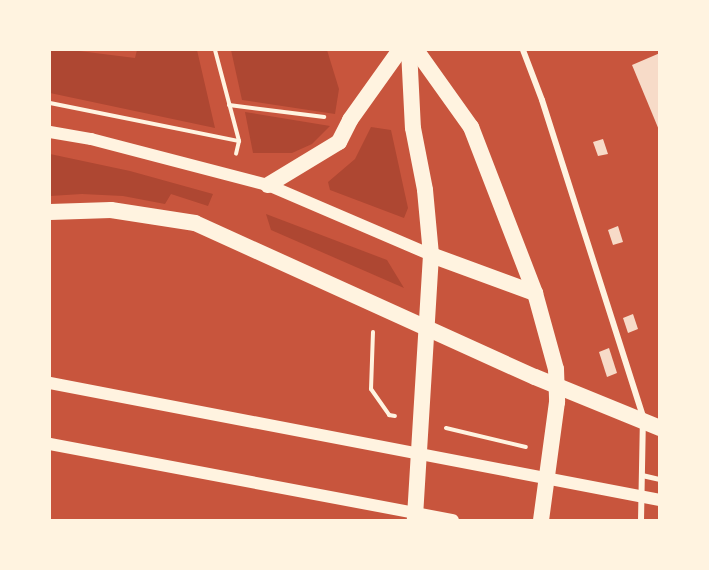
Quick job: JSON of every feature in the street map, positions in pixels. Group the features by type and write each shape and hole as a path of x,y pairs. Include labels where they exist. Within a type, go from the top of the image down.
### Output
{"highway":[{"path":"268,185 339,142 350,120 400,50"},
{"path":"409,50 413,128 425,190 431,255 415,520"},
{"path":"416,50 471,127 535,293 556,369 557,402 541,520"},
{"path":"50,212 111,210 195,223 535,377 660,428"},
{"path":"431,255 535,293"}],"main road":[{"path":"50,132 90,139 268,185 431,255"},
{"path":"50,383 660,500"},
{"path":"50,444 453,520"}],"street":[{"path":"523,50 542,100 644,416 641,520"}],"lane":[{"path":"642,475 660,478"}],"path":[{"path":"215,50 239,141 231,174"},
{"path":"50,104 239,141"},
{"path":"373,324 371,389 389,415 550,452"}],"shaded area":[{"path":"50,50 71,50 135,58 137,50 197,50 215,128 50,93"},
{"path":"231,50 327,50 339,89 335,114 242,100"},
{"path":"245,112 330,126 312,144 292,153 253,153"},
{"path":"371,127 391,130 408,208 404,218 330,190 328,182 355,159"},
{"path":"50,154 130,171 213,194 208,206 171,194 165,204 123,196 82,194 50,196"},
{"path":"266,214 387,260 404,288 271,230"}],"building":[{"path":"660,53 660,130 659,130 632,65"},
{"path":"603,139 608,154 598,156 593,142"},
{"path":"618,226 623,242 613,245 608,230"},
{"path":"633,314 638,329 628,333 623,318"},
{"path":"609,348 617,373 607,377 599,352"}]}
